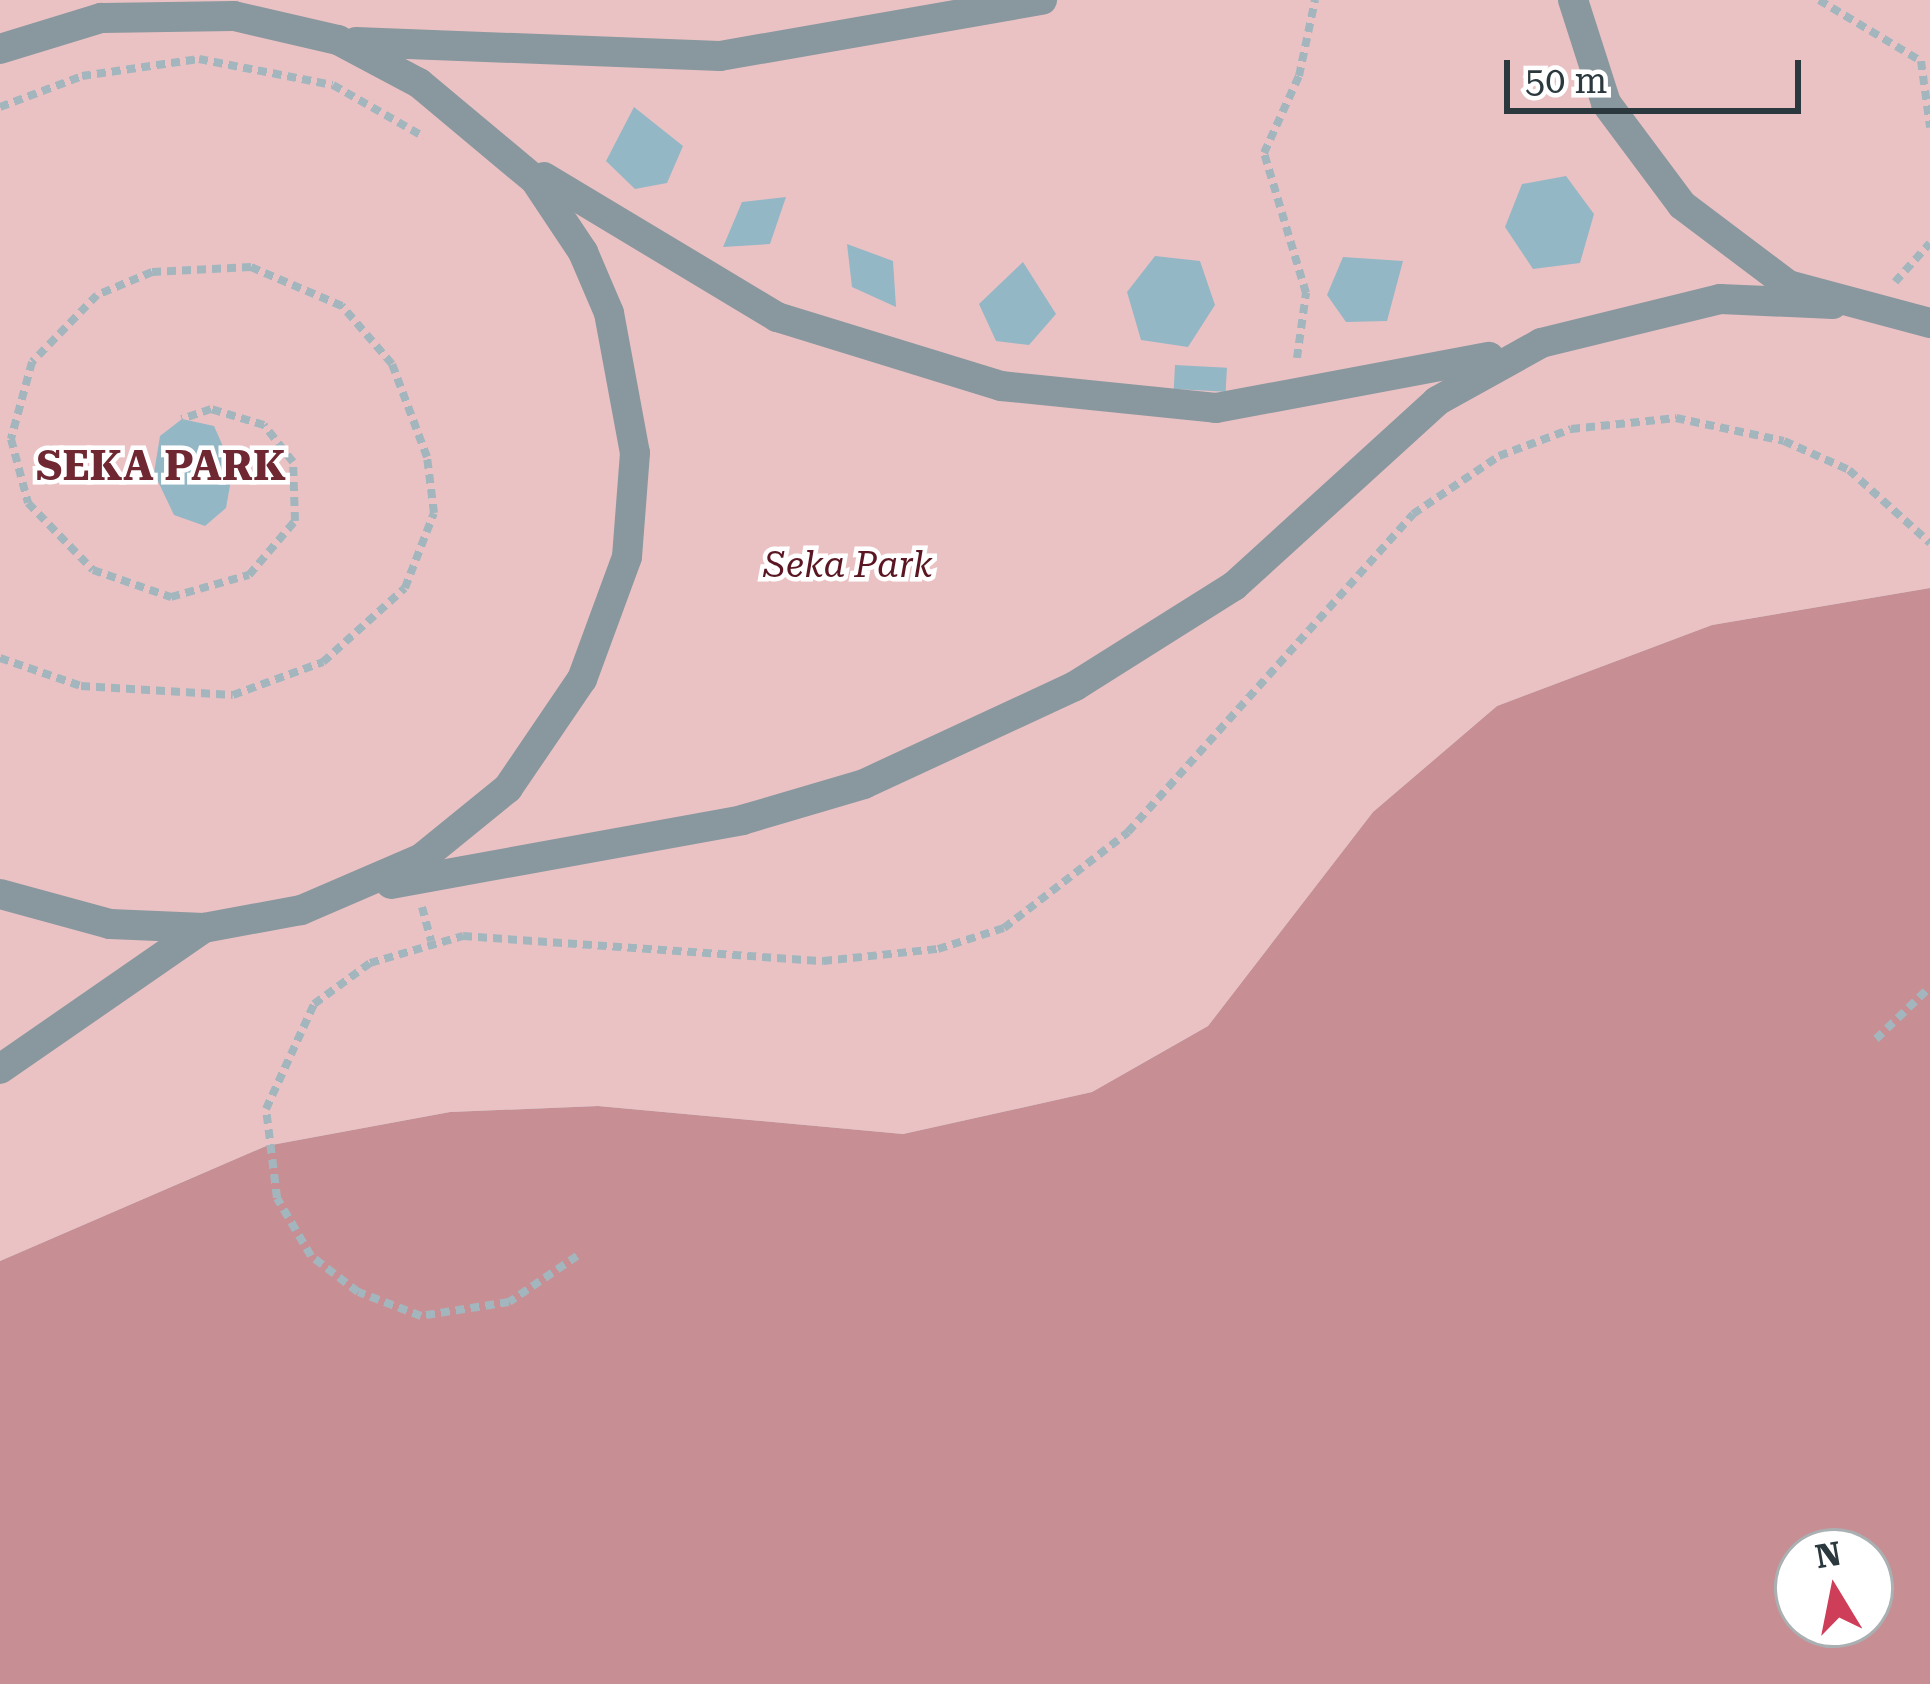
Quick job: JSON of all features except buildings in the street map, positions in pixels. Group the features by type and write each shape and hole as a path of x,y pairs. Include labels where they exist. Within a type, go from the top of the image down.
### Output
{"street":[{"path":"0,49 144,14 234,16 338,40 478,54 720,56 1042,0"},
{"path":"1573,0 1606,104 1682,206 1756,265 1833,304"},
{"path":"338,40 479,127 703,282 863,351 1073,397 1196,408 1287,398 1720,298 1833,304 1930,323"},
{"path":"362,890 470,822 542,748 602,637 627,557 635,453 609,313 568,226 479,127"},
{"path":"0,894 110,924 204,928 362,890 742,820 993,728 1234,586 1437,401 1541,343"},
{"path":"0,1069 204,928"}],"path":[{"path":"1287,398 1306,293 1264,153 1299,76 1315,0"},
{"path":"1819,0 1921,61 1930,127"},
{"path":"0,107 82,76 200,59 333,85 427,139 479,127"},
{"path":"0,658 81,686 233,695 323,662 394,602 430,532 432,488 404,387 362,322 302,282 191,266 97,295 32,362 10,440 28,503 93,570 171,597 249,574 295,521 293,462 264,425 212,409 182,419"},
{"path":"577,1256 509,1302 422,1316 358,1292 311,1256 277,1198 266,1109 314,1004 370,963 463,936 823,962 938,949 1004,928 1128,832 1413,514 1499,456 1571,429 1676,418 1784,441 1849,470 1930,543"},
{"path":"1876,1039 1930,987"}],"green space":[{"name":"Seka Park","path":"0,0 1930,0 1930,588 1712,625 1497,706 1373,812 1208,1026 1092,1092 903,1134 598,1106 450,1112 266,1146 0,1261"}],"shaded area":[{"path":"1930,588 1930,1684 0,1684 0,1261 266,1146 450,1112 598,1106 903,1134 1092,1092 1208,1026 1373,812 1497,706 1712,625"}],"district":[{"name":"SEKA PARK","path":"161,466"}]}
